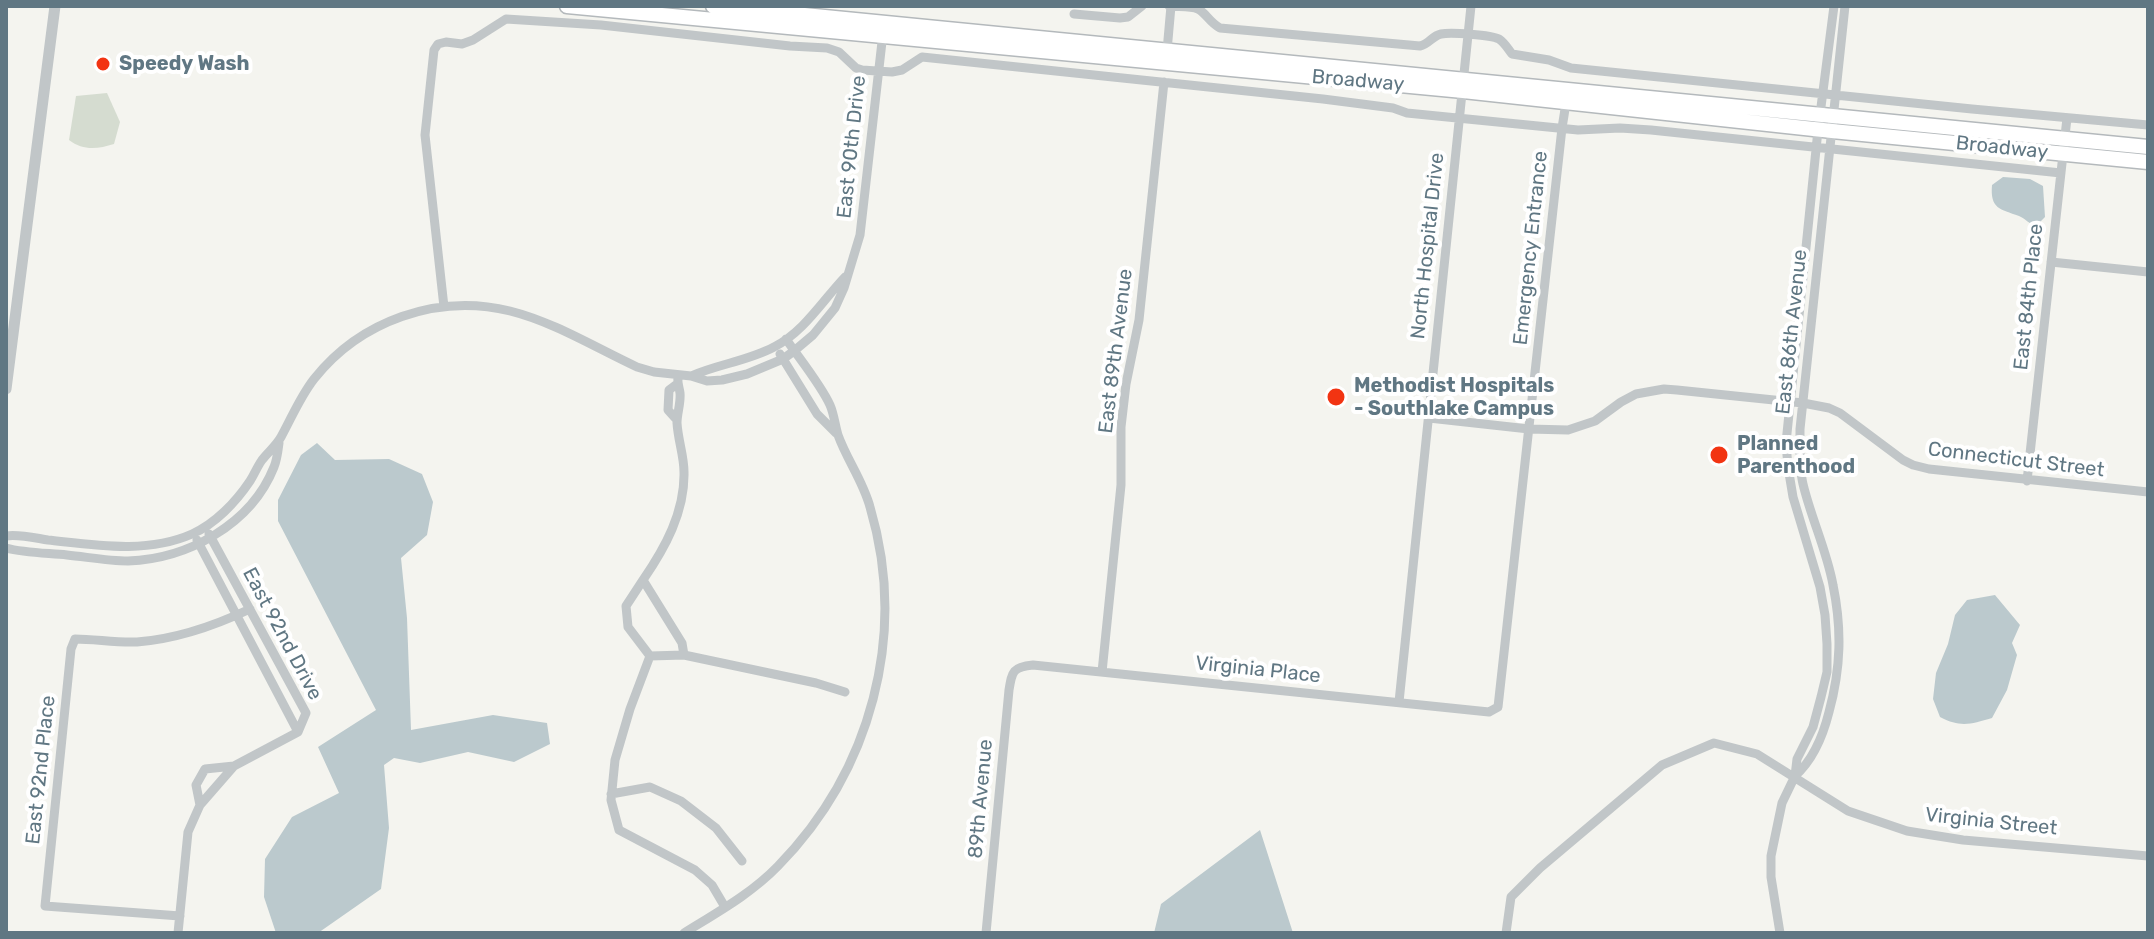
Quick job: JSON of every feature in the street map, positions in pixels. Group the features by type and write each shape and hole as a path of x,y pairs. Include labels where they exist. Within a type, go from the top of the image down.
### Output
{"main road":[{"name":"Broadway","path":"567,6 1167,51 1463,86 1566,103 1826,123 2064,146 2148,147"},
{"name":"Broadway","path":"713,6 883,29 1463,86 1588,92 1826,123"},
{"name":"Broadway","path":"2064,146 2148,162"}],"street":[{"path":"6,389 55,6"},
{"path":"1074,14 1120,18 1128,17 1142,6"},
{"path":"1167,51 1170,6 1198,9 1220,28 1420,46 1440,34 1496,37 1512,54 1549,60 1571,68 2148,125"},
{"name":"North Hospital Drive","path":"1399,702 1471,6"},
{"path":"1826,123 1823,93 1834,6"},
{"path":"1826,123 1836,95 1845,6"},
{"path":"444,307 425,135 434,50 438,44 462,44 473,40 506,19 827,48 846,57 856,68 878,71 902,70 922,57 1323,99 1393,108 1407,113 1578,130 1651,130 2061,173"},
{"name":"East 90th Drive","path":"691,376 707,381 722,380 747,374 783,359 813,335 835,308 860,235 883,29"},
{"name":"East 89th Avenue","path":"1102,672 1121,485 1121,427 1139,320 1164,82"},
{"path":"1566,103 1576,94 1588,92"},
{"name":"Emergency Entrance","path":"1498,707 1566,103"},
{"name":"East 84th Place","path":"2027,481 2067,118"},
{"name":"East 86th Avenue","path":"1780,933 1771,877 1771,856 1782,803 1795,776 1797,759 1813,727 1827,672 1825,615 1820,587 1793,497 1786,443 1816,147 1826,123"},
{"name":"East 86th Avenue","path":"1795,776 1808,764 1826,726 1840,666 1840,636 1833,583 1803,483 1800,444 1830,148 1826,123"},
{"path":"2051,262 2148,272"},
{"name":"East 90th Drive","path":"279,440 301,397 326,365 345,347 406,314 466,306 508,311 542,323 637,367 678,380 776,347 799,329 848,274"},
{"path":"684,933 745,894 777,868 806,834 831,800 856,750 881,668 886,623 884,578 870,506 838,436 830,406 786,339"},
{"path":"776,347 817,414 838,436"},
{"path":"650,656 628,627 626,606 671,535 682,501 684,471 677,420 680,410 678,380"},
{"name":"Connecticut Street","path":"1429,418 1555,430 1582,426 1636,394 1664,389 1803,403 1840,413 1913,465 2027,481 2148,492"},
{"path":"6,536 105,546 148,546 193,534 236,500 279,440"},
{"path":"6,548 126,561 168,556 199,544 225,528 261,490 275,466 279,440"},
{"name":"East 92nd Drive","path":"205,526 306,713 298,732"},
{"name":"East 92nd Drive","path":"193,534 298,732"},
{"path":"643,580 682,643 684,655"},
{"path":"237,615 250,609"},
{"name":"East 92nd Place","path":"180,916 45,906 71,649 75,639 134,642 161,639 218,624 237,615"},
{"path":"650,656 684,655 845,692"},
{"path":"650,656 615,760 611,800 619,830 695,870 712,885 725,907"},
{"name":"Virginia Place","path":"1015,670 1033,665 1489,712 1498,707"},
{"name":"89th Avenue","path":"986,933 1009,690 1015,670"},
{"path":"178,933 188,832 200,805 234,766 298,732"},
{"name":"Virginia Street","path":"1506,933 1511,897 1576,836 1662,765 1714,743 1757,754 1848,811 1907,831 1963,840 2148,856"},
{"path":"200,805 196,785 205,769 234,766"},
{"path":"611,794 650,787 681,801 716,828 742,861"}],"shaded area":[{"path":"107,93 120,122 114,144 91,148 69,140 76,96"},
{"path":"2003,177 2030,179 2043,186 2045,217 2036,226 1995,204 1992,185"},
{"path":"317,443 335,460 389,459 422,474 433,502 427,535 401,558 407,618 411,730 493,715 547,723 550,744 514,762 468,752 420,763 394,758 384,765 389,828 381,889 318,933 276,933 264,897 265,859 292,817 339,793 318,747 376,710 278,521 278,500 301,455"},
{"path":"1995,595 2020,625 2012,643 2017,655 2007,690 1992,718 1966,724 1954,723 1940,717 1933,699 1936,673 1955,615 1967,600"},
{"path":"1260,830 1293,933 1154,933 1161,904"}],"place":[{"name":"Speedy Wash","path":"103,64"},
{"name":"Methodist Hospitals - Southlake Campus","path":"1336,397"},
{"name":"Planned Parenthood","path":"1719,455"}]}
